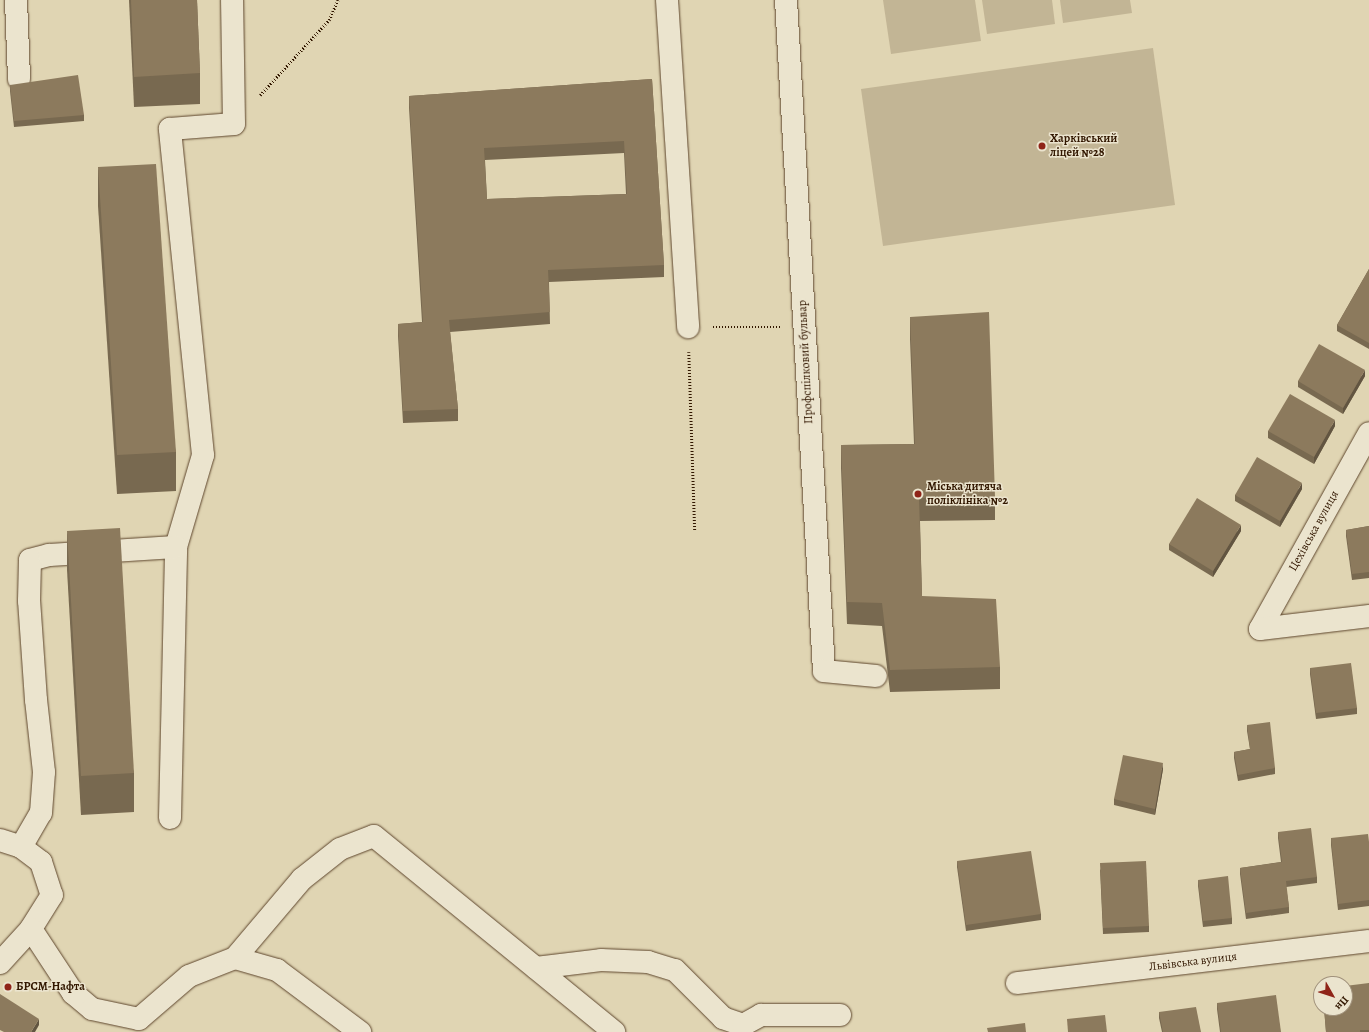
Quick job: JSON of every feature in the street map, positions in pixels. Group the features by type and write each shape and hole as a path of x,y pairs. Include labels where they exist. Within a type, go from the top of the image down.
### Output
{"street":[{"path":"16,0 19,79"},
{"path":"170,818 176,547 203,455 170,129 234,124 232,0"},
{"path":"667,0 688,327"},
{"name":"Профспілковий бульвар","path":"786,0 824,671 876,676"},
{"name":"Цехівська вулиця","path":"1369,433 1260,630 1369,616"},
{"path":"21,846 41,813 44,772 36,700 29,601 30,560 49,555 176,547"},
{"path":"31,929 73,993 92,1009 140,1019 189,976 236,958 302,879 340,848 374,836 614,1032"},
{"path":"0,840 21,846 41,862 52,895 31,929 0,963"},
{"name":"Львівська вулиця","path":"1017,983 1369,941"},
{"path":"236,958 277,970 360,1032"},
{"path":"536,968 601,960 648,962 675,970 723,1018 743,1025 761,1015 840,1015"}],"path":[{"path":"234,124 329,20 338,0"},
{"path":"695,531 688,327 804,328"}],"shaded area":[{"path":"883,0 975,0 981,41 891,54"},
{"path":"982,0 1052,0 1055,24 987,34"},
{"path":"1060,0 1130,0 1132,13 1063,23"},
{"path":"1153,48 1175,205 883,246 861,89"}],"building":[{"path":"131,0 197,0 200,73 134,77"},
{"path":"78,75 84,115 14,121 10,85"},
{"path":"652,79 664,265 548,270 550,312 449,320 458,409 403,411 398,324 423,322 409,96","holes":["624,141 627,194 487,199 484,148"]},
{"path":"156,164 176,452 117,455 98,167"},
{"path":"1369,269 1369,343 1337,325"},
{"name":"Міська дитяча поліклініка №2","path":"989,312 995,497 919,498 922,596 996,599 1000,667 890,670 882,603 847,602 841,445 915,444 910,317"},
{"path":"1319,344 1365,370 1343,408 1298,381"},
{"path":"1290,394 1335,420 1314,457 1268,431"},
{"path":"1257,457 1302,483 1280,521 1235,495"},
{"path":"1197,498 1241,525 1213,571 1169,544"},
{"path":"1369,526 1369,572 1352,574 1346,530"},
{"path":"120,528 134,773 81,776 67,531"},
{"path":"1351,663 1357,708 1316,713 1310,668"},
{"path":"1270,722 1275,768 1238,775 1234,752 1250,749 1247,725"},
{"path":"1123,755 1163,763 1155,809 1114,799"},
{"path":"1311,828 1317,877 1286,881 1289,907 1246,913 1240,868 1282,862 1278,832"},
{"path":"1368,834 1369,900 1338,904 1331,838"},
{"path":"1031,851 1041,914 966,925 957,861"},
{"path":"1146,861 1149,926 1103,928 1100,863"},
{"path":"1228,876 1232,918 1203,921 1198,880"},
{"path":"1369,983 1369,1030 1360,1030 1360,1032 1326,1032 1325,1016 1353,1016 1353,985"},
{"path":"0,994 39,1019 31,1032 4,1032 0,1030"},
{"path":"1276,995 1281,1032 1221,1032 1217,1003"},
{"path":"1196,1007 1201,1032 1163,1032 1159,1012"},
{"path":"1105,1015 1107,1032 1068,1032 1067,1019"},
{"path":"1025,1023 1026,1032 988,1032 987,1028"}],"place":[{"name":"Харківський ліцей №28","path":"1042,146"},
{"name":"Міська дитяча поліклініка №2","path":"918,494"},
{"name":"БРСМ-Нафта","path":"8,987"}]}
